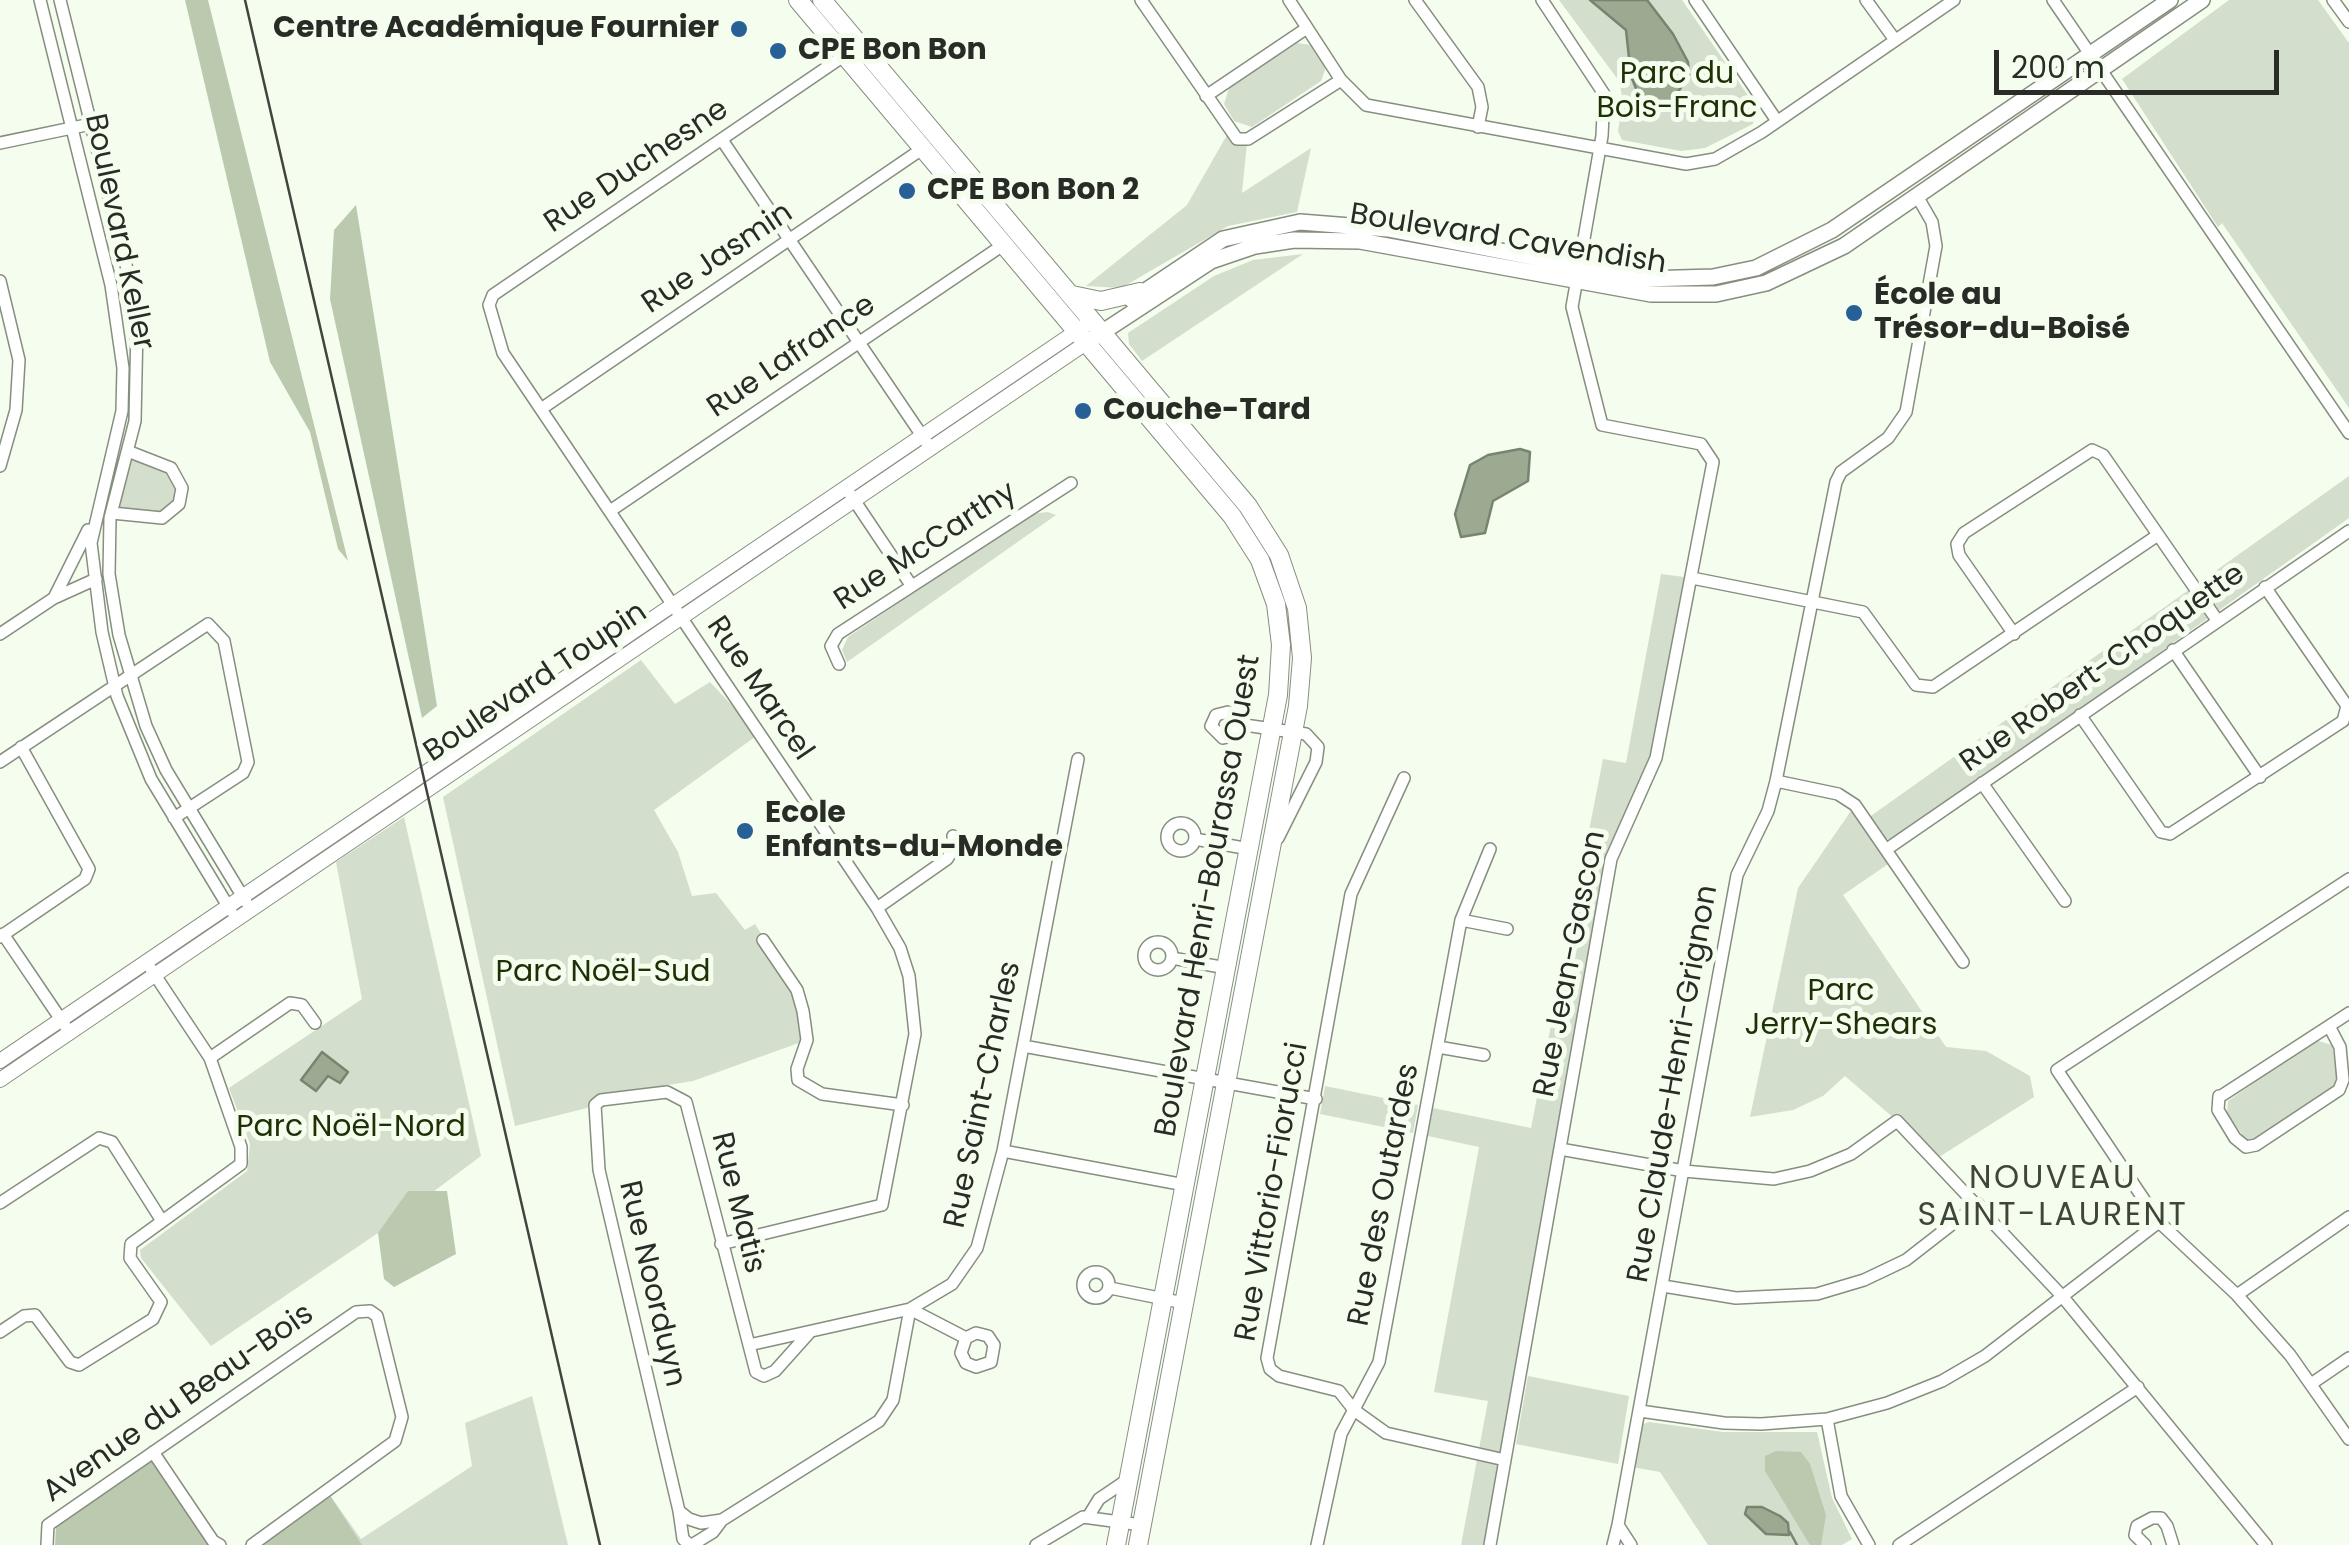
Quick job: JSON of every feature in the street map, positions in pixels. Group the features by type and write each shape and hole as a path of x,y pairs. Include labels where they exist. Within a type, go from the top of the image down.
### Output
{"main road":[{"name":"Boulevard Henri-Bourassa Ouest","path":"798,0 1238,524 1260,560 1274,595 1281,673 1272,729 1116,1545"},
{"name":"Boulevard Henri-Bourassa Ouest","path":"822,0 1248,506 1275,547 1293,591 1302,638 1293,731 1138,1545"},
{"name":"Boulevard Cavendish","path":"1098,327 1140,292 1223,239 1300,222 1376,227 1668,296 1746,288 1822,258 1917,196 2095,62 2170,0"},
{"name":"Boulevard Cavendish","path":"1098,327 1211,261 1284,241 1360,241 1576,273 1673,280 1734,274 1779,259 1824,235 2095,62 2202,0"},
{"path":"1072,295 1108,301 1140,292"},
{"name":"Boulevard Toupin","path":"1082,338 1098,327"}],"street":[{"name":"Boulevard Keller","path":"40,0 110,285 123,368 122,411 91,543 92,580 114,684 145,765 233,913"},
{"name":"Boulevard Keller","path":"60,0 129,277 136,326 139,377 130,452 112,512 109,574 129,674 146,726 189,808 247,904"},
{"path":"1141,0 1237,139 1248,139 1341,80"},
{"path":"1289,0 1341,80 1366,105 1686,164 1715,158 1777,121 1954,0"},
{"path":"1415,0 1478,88 1482,107 1478,126"},
{"path":"1542,0 1604,94 1600,150 1576,273"},
{"path":"1695,0 1777,121"},
{"path":"1866,0 1895,40"},
{"path":"2053,0 2349,433"},
{"path":"2334,0 2349,22"},
{"path":"1206,96 1307,28"},
{"name":"Rue Duchesne","path":"503,353 488,315 493,295 860,45"},
{"path":"0,143 91,124"},
{"path":"722,140 861,339 927,442"},
{"name":"Rue Jasmin","path":"541,410 922,148"},
{"name":"Rue Claude-Henri-Grignon","path":"1612,1545 1737,875 1768,811 1776,781 1836,482 1841,472 1888,438 1906,412 1936,246 1932,222 1917,196"},
{"name":"Rue Lafrance","path":"610,511 1003,245"},
{"name":"Rue Jean-Gascon","path":"1490,1545 1611,859 1656,758 1713,462 1710,452 1701,444 1602,426 1574,326 1576,273"},
{"path":"0,281 19,360 16,410 0,466"},
{"name":"Boulevard Toupin","path":"0,1080 66,1026 1082,338"},
{"name":"Rue Marcel","path":"503,353 877,908 900,948 914,1008 915,1034 882,1205 721,1244"},
{"path":"2014,634 1960,555 1958,544 1964,533 1978,523 2092,450 2103,455 2217,620"},
{"path":"112,512 162,518 179,504 182,488 171,468 130,452"},
{"name":"Rue McCarthy","path":"839,664 832,654 832,639 1071,484"},
{"path":"850,494 911,586"},
{"path":"54,598 96,512"},
{"name":"Rue Robert-Choquette","path":"1888,849 2349,531"},
{"path":"1692,578 1863,612 1916,685 1924,688 1933,687 2158,535"},
{"path":"0,634 54,598 109,574"},
{"path":"2080,716 2161,832 2178,833 2260,777 2348,714 2347,706 2265,587"},
{"path":"0,762 208,624 224,642 248,762 243,772 174,818"},
{"path":"2174,650 2260,777"},
{"path":"1238,724 1293,731"},
{"name":"Boulevard Henri-Bourassa Ouest","path":"1268,858 1318,757 1312,738 1293,731"},
{"path":"21,747 89,870 85,880 2,935 66,1026"},
{"name":"Rue Saint-Charles","path":"749,1345 910,1309 952,1284 978,1248 1003,1151 1078,759"},
{"name":"Rue Vittorio-Fiorucci","path":"1404,778 1355,882 1267,1358 1270,1369 1279,1376 1339,1391 1354,1410 1386,1433 1414,1443 1505,1460"},
{"path":"1776,781 1847,798 1888,849 1963,962"},
{"path":"1982,783 2064,901"},
{"path":"877,908 946,859 954,848 952,836"},
{"path":"1195,839 1249,849"},
{"name":"Rue des Outardes","path":"1317,1545 1334,1453 1379,1362 1460,920 1490,849"},
{"path":"2349,879 2058,1070 2159,1222 2237,1295 2311,1384 2349,1438"},
{"path":"1460,920 1507,929"},
{"path":"763,940 797,990 804,1011 807,1040 797,1069 798,1080 822,1094 903,1105"},
{"path":"1172,958 1226,968"},
{"path":"0,1332 24,1316 35,1315 70,1362 79,1366 153,1320 161,1302 129,1249 162,1221 234,1173 243,1160 210,1058 151,968"},
{"path":"210,1058 290,1002 302,1005 315,1023"},
{"path":"2329,1026 2340,1047 2343,1080 2339,1090 2256,1145 2246,1147 2235,1138 2218,1110 2220,1096 2349,1013"},
{"name":"Boulevard Toupin","path":"0,1061 66,1026"},
{"path":"1023,1046 1316,1099"},
{"path":"1438,1047 1484,1055"},
{"name":"Rue Matis","path":"632,1095 667,1092 686,1102 756,1372 764,1376 775,1372 809,1333"},
{"name":"Rue Noorduyn","path":"632,1095 600,1100 592,1114 599,1170 684,1539 691,1545 713,1532 722,1520 888,1411 906,1344 910,1309"},
{"path":"1560,1149 1684,1171 1774,1179 1810,1171 1851,1154 1897,1121 2062,1296 2266,1545"},
{"path":"0,1203 99,1138 112,1142 162,1221"},
{"path":"1003,1151 1185,1184"},
{"path":"1663,1286 1736,1298 1817,1294 1864,1280 1906,1260 1978,1204"},
{"path":"2237,1295 2349,1218"},
{"path":"1640,1411 1724,1423 1827,1418 1942,1381 1985,1356 2159,1222"},
{"path":"1110,1288 1184,1303"},
{"path":"910,1309 966,1338"},
{"name":"Avenue du Beau-Bois","path":"47,1545 48,1525 356,1312 370,1311 377,1316 402,1417 395,1442 252,1545"},
{"path":"2311,1384 2349,1358"},
{"path":"1899,1545 2138,1387"},
{"path":"1827,1418 1841,1496 1869,1545"},
{"path":"153,1452 213,1542 220,1545"},
{"path":"1036,1545 1088,1516 1099,1499 1129,1477"},
{"path":"679,1512 701,1524 722,1520"},
{"path":"1088,1516 1142,1525"},
{"path":"2144,1545 2136,1535 2137,1526 2161,1518 2173,1545"},
{"path":"1618,1525 1631,1545"}],"green space":[{"name":"Parc du Bois-Franc","path":"1559,0 1682,0 1756,107 1753,124 1705,148 1681,151 1622,140 1618,131 1623,101 1619,81"},
{"path":"2229,0 2318,0 2349,43 2349,408 2222,223 2218,227 2122,79"},
{"path":"1297,43 1311,45 1326,67 1321,81 1252,127 1234,121 1224,104 1229,88"},
{"path":"1227,135 1247,143 1242,193 1311,148 1297,212 1228,226 1121,288 1086,286 1187,205"},
{"path":"1303,254 1142,361 1129,344 1128,333 1214,276 1253,260"},
{"path":"133,458 168,470 177,489 174,504 160,515 116,510"},
{"path":"2349,476 2349,518 1897,839 1884,839 1868,818"},
{"path":"1031,514 1056,515 847,662 842,650 848,637"},
{"path":"1661,574 1692,578 1656,758 1621,830 1490,1545 1461,1545 1488,1401 1434,1392 1479,1147 1428,1136 1433,1108 1531,1128 1603,759 1626,763"},
{"path":"661,618 666,624 431,784 429,775"},
{"name":"Parc Noël-Sud","path":"641,660 675,704 710,682 759,734 654,810 678,852 692,896 716,893 745,930 755,924 795,988 807,1040 693,1081 598,1096 587,1108 515,1126 443,797"},
{"name":"Parc Jerry-Shears","path":"1855,805 1894,860 1843,895 1946,1047 1986,1051 2030,1076 2034,1097 1939,1157 1845,1076 1823,1096 1793,1110 1750,1117 1798,888"},
{"name":"Parc Noël-Nord","path":"404,817 481,1156 378,1233 211,1346 141,1258 140,1250 247,1171 250,1144 229,1088 362,999 336,862"},
{"path":"2315,1040 2332,1045 2338,1077 2334,1087 2257,1139 2246,1140 2227,1113 2228,1101"},
{"path":"1325,1086 1418,1105 1413,1133 1320,1114"},
{"path":"1528,1376 1629,1396 1618,1464 1516,1444"},
{"path":"532,1396 568,1545 260,1545 329,1494 361,1539 472,1466 465,1423"},
{"path":"1649,1422 1723,1432 1817,1432 1832,1498 1852,1539 1842,1545 1708,1545 1660,1472 1632,1467 1641,1425"}],"shaded area":[{"path":"185,0 208,0 348,561 338,549 310,432 270,362"},
{"path":"1590,0 1647,0 1673,34 1688,62 1689,75 1669,106 1659,109 1639,96 1631,76 1626,30"},
{"path":"356,205 437,706 422,718 330,299 334,230"},
{"path":"1520,449 1530,452 1528,481 1493,501 1485,533 1461,537 1455,514 1470,465 1488,455"},
{"path":"322,1052 348,1072 340,1083 328,1076 316,1091 301,1080"},
{"path":"408,1191 447,1191 456,1254 394,1287 384,1279 378,1233"},
{"path":"1776,1451 1801,1452 1810,1464 1826,1515 1821,1545 1810,1545 1765,1471 1765,1456"},
{"path":"152,1458 210,1545 55,1545 56,1526"},
{"path":"329,1494 362,1545 260,1545"},
{"path":"1747,1507 1762,1507 1780,1516 1788,1523 1789,1535 1766,1534 1745,1514"}],"waterway":[{"path":"1790,1532 1797,1545"}],"tram line":[{"path":"245,0 600,1545"}],"place":[{"name":"Centre Académique Fournier","path":"739,29"},
{"name":"CPE Bon Bon","path":"778,51"},
{"name":"CPE Bon Bon 2","path":"907,191"},
{"name":"École au Trésor-du-Boisé","path":"1854,313"},
{"name":"Couche-Tard","path":"1083,411"},
{"name":"Ecole Enfants-du-Monde","path":"745,831"}],"district":[{"name":"NOUVEAU SAINT-LAURENT","path":"2053,1198"}]}
